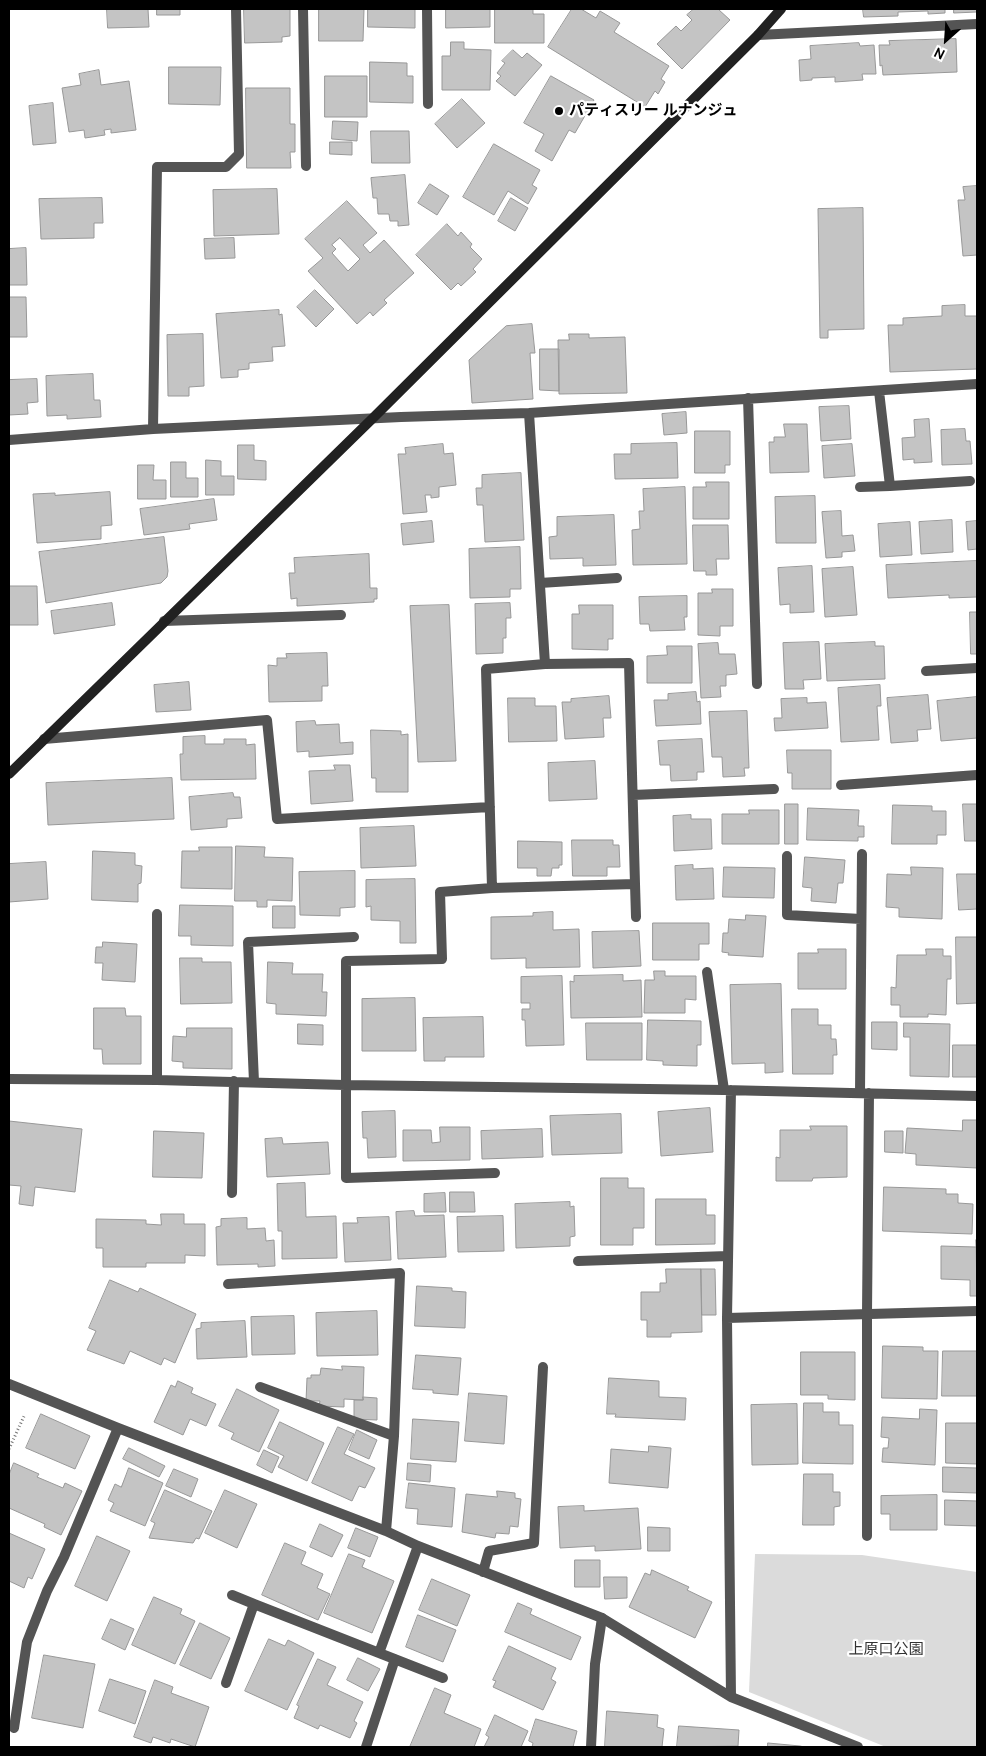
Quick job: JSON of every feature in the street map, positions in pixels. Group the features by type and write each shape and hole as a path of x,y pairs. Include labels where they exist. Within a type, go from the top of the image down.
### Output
{"street":[{"path":"152,429 156,167 226,168 239,154 236,9"},
{"path":"303,9 306,166"},
{"path":"427,9 428,104"},
{"path":"9,774 372,419 782,9"},
{"path":"758,35 977,24"},
{"path":"9,440 152,429 529,413 977,384"},
{"path":"879,391 890,486"},
{"path":"748,398 757,684"},
{"path":"529,413 545,664"},
{"path":"860,487 970,481"},
{"path":"540,583 617,578"},
{"path":"164,621 341,615"},
{"path":"492,888 486,669 545,664 629,663 636,917"},
{"path":"926,671 977,668"},
{"path":"44,740 267,720 278,820 490,807"},
{"path":"841,785 977,775"},
{"path":"633,795 774,788"},
{"path":"862,854 861,919 865,1093 868,1536"},
{"path":"787,856 787,915 861,919"},
{"path":"495,1173 346,1178 346,961 442,959 440,892 492,888 635,884"},
{"path":"157,914 157,1080"},
{"path":"254,1082 248,942 354,937"},
{"path":"706,972 727,1090 727,1318 731,1697"},
{"path":"9,1079 234,1081 345,1085 727,1090 977,1096"},
{"path":"232,1193 234,1081"},
{"path":"578,1261 728,1256"},
{"path":"228,1284 400,1273 394,1436 386,1531"},
{"path":"727,1318 977,1311"},
{"path":"483,1572 489,1551 534,1543 543,1367"},
{"path":"9,1384 386,1531 418,1546 602,1618 731,1697 858,1747"},
{"path":"260,1387 394,1436"},
{"path":"14,1728 26,1642 118,1428"},
{"path":"379,1653 418,1546"},
{"path":"232,1595 443,1678"},
{"path":"226,1683 254,1604"},
{"path":"591,1747 596,1664 602,1618"},
{"path":"366,1747 395,1659"}],"path":[{"path":"9,1450 34,1394"}],"green space":[{"name":"上原口公園","path":"755,1554 862,1555 977,1572 977,1747 886,1747 749,1692"}],"building":[{"path":"107,9 148,9 149,27 108,28"},
{"path":"157,9 180,9 180,15 157,15"},
{"path":"244,9 290,9 290,36 282,37 282,42 245,43"},
{"path":"319,9 364,9 363,41 319,41"},
{"path":"368,9 415,9 415,28 368,27"},
{"path":"446,9 490,9 490,27 446,28"},
{"path":"495,9 533,9 533,14 544,14 544,43 495,43"},
{"path":"572,9 581,9 596,18 600,11 620,23 614,32 669,66 661,79 665,82 658,94 655,91 645,107 548,47"},
{"path":"694,9 718,9 730,20 682,69 657,44 676,26 681,31 692,20 687,15"},
{"path":"863,9 945,9 945,13 928,14 928,11 898,12 898,16 864,17"},
{"path":"954,9 977,9 977,12 954,13"},
{"path":"956,39 957,72 883,75 882,65 880,66 879,45 890,45 889,41"},
{"path":"451,42 464,42 464,49 491,50 490,90 442,90 442,56 450,56"},
{"path":"859,43 860,46 874,45 876,74 862,74 863,80 835,82 835,77 812,78 812,80 800,81 799,60 811,59 810,46"},
{"path":"513,50 522,58 527,53 542,65 515,96 496,81 501,76 497,73 505,63 502,61"},
{"path":"370,62 407,63 407,76 413,76 413,103 370,102"},
{"path":"169,67 221,67 220,105 169,104"},
{"path":"99,70 101,85 129,81 136,130 111,133 111,129 104,130 105,135 85,138 84,130 69,132 62,88 81,85 79,74"},
{"path":"325,76 367,76 367,117 325,117"},
{"name":"パティスリー ルナンジュ","path":"551,76 594,100 575,133 569,130 552,161 535,151 544,134 524,123"},
{"path":"246,88 290,88 290,124 295,124 295,152 290,152 291,168 247,168"},
{"path":"462,99 485,123 457,148 435,124"},
{"path":"53,103 56,143 33,145 29,106"},
{"path":"333,121 358,122 357,141 332,139"},
{"path":"371,131 409,131 410,163 372,163"},
{"path":"330,142 352,142 352,155 330,154"},
{"path":"494,144 540,170 532,185 537,188 528,204 508,191 494,215 463,197"},
{"path":"405,175 409,225 398,226 398,221 390,221 389,214 378,214 377,198 373,198 371,178"},
{"path":"430,184 449,196 437,215 418,203"},
{"path":"977,186 977,255 963,256 958,200 965,200 963,187"},
{"path":"277,189 279,234 214,236 213,190"},
{"path":"102,198 103,223 94,223 94,238 41,239 39,199"},
{"path":"511,198 528,208 515,231 498,221"},
{"path":"347,201 377,233 363,245 370,253 384,240 414,273 384,300 387,303 373,316 370,312 357,324 308,271 323,258 305,239","holes":["340,238 360,259 348,271 332,253 336,249 332,245"]},
{"path":"863,208 864,329 828,330 828,338 820,338 818,209"},
{"path":"447,224 458,236 461,232 472,244 470,247 482,259 473,269 476,272 461,286 458,283 451,290 416,255"},
{"path":"234,238 235,258 205,259 204,239"},
{"path":"26,248 27,285 9,285 9,249"},
{"path":"315,290 334,309 316,327 297,307"},
{"path":"9,297 26,297 27,337 9,337"},
{"path":"965,305 965,316 977,316 977,369 890,372 888,325 903,325 903,318 942,316 942,306"},
{"path":"279,310 279,315 282,314 285,346 272,347 273,361 249,363 249,369 238,370 238,377 221,378 216,314"},
{"path":"532,324 535,353 530,353 533,399 472,403 469,360 506,326"},
{"path":"203,334 204,386 189,387 189,396 168,396 167,335"},
{"path":"569,334 589,334 589,338 625,337 627,393 559,394 558,340 569,340"},
{"path":"540,349 559,349 559,391 540,390"},
{"path":"93,374 94,400 100,400 101,417 67,419 67,415 47,416 46,376"},
{"path":"37,379 38,402 27,403 28,414 9,415 9,380"},
{"path":"849,406 851,439 821,441 819,407"},
{"path":"686,412 687,433 664,435 662,414"},
{"path":"929,419 932,462 914,463 914,459 903,460 902,438 915,437 914,420"},
{"path":"784,424 807,424 809,472 770,473 769,442 774,442 774,437 785,437"},
{"path":"965,429 966,441 970,441 972,464 942,465 941,430"},
{"path":"695,431 730,431 730,465 725,465 725,473 695,473"},
{"path":"677,443 678,478 615,479 614,454 631,454 631,444"},
{"path":"443,444 444,454 453,453 456,485 439,487 439,497 431,498 431,495 425,495 427,512 403,514 398,454 406,454 405,448"},
{"path":"852,444 855,476 824,478 822,446"},
{"path":"238,445 254,445 254,460 266,461 266,480 238,479"},
{"path":"206,460 221,461 221,476 234,476 234,495 206,495"},
{"path":"171,462 186,462 186,478 198,478 198,497 171,497"},
{"path":"138,465 154,465 153,480 166,480 166,499 138,499"},
{"path":"521,473 524,540 485,542 483,505 477,505 476,488 482,488 482,475"},
{"path":"706,482 729,482 729,519 693,519 693,487 706,487"},
{"path":"685,487 687,564 633,565 632,530 640,529 639,511 644,511 643,489"},
{"path":"110,492 112,525 101,526 101,539 37,543 33,494 55,493 55,495"},
{"path":"815,496 816,543 776,543 775,497"},
{"path":"214,499 217,520 189,524 190,529 144,535 140,509"},
{"path":"841,511 842,536 853,535 855,551 842,552 842,557 826,558 822,512"},
{"path":"614,515 616,565 583,566 583,558 550,559 549,537 557,536 557,517"},
{"path":"952,520 953,552 921,554 919,522"},
{"path":"432,521 434,542 403,545 401,524"},
{"path":"977,521 977,549 968,550 966,522"},
{"path":"910,522 912,555 880,557 878,524"},
{"path":"693,525 728,525 729,559 716,559 717,575 706,575 706,571 694,571"},
{"path":"164,537 168,571 167,577 161,583 46,603 39,552"},
{"path":"520,547 521,589 510,589 510,597 470,598 469,549"},
{"path":"369,554 370,588 377,588 377,599 374,599 374,602 297,606 297,598 291,599 289,573 295,573 294,558"},
{"path":"977,561 977,597 949,598 949,595 888,598 886,565"},
{"path":"812,566 814,612 790,613 790,604 780,605 778,568"},
{"path":"853,567 857,615 825,617 822,569"},
{"path":"9,586 37,586 38,625 9,625"},
{"path":"712,589 733,589 733,626 720,626 720,636 698,635 698,593 712,593"},
{"path":"687,596 687,617 684,617 685,630 650,631 649,624 640,624 639,597"},
{"path":"112,603 115,625 54,634 51,611"},
{"path":"510,603 511,618 506,618 506,638 503,638 503,653 476,654 475,604"},
{"path":"449,605 456,761 418,762 410,606"},
{"path":"579,605 613,605 613,639 608,639 608,650 572,649 572,614 579,614"},
{"path":"970,612 977,612 977,654 971,654"},
{"path":"819,642 821,679 803,680 804,689 785,689 783,643"},
{"path":"875,642 875,646 884,646 885,679 827,681 825,644"},
{"path":"718,643 719,654 735,654 737,674 726,675 726,686 720,686 721,697 701,698 698,644"},
{"path":"667,646 692,646 692,683 647,683 647,656 667,655"},
{"path":"327,653 328,686 322,686 322,701 269,702 268,665 277,666 277,658 287,658 286,654"},
{"path":"189,682 191,710 156,712 154,685"},
{"path":"880,685 881,706 877,706 879,740 841,742 838,688"},
{"path":"696,692 697,702 700,701 701,724 656,726 654,700 668,700 668,694"},
{"path":"928,695 931,729 917,730 918,741 891,743 887,698"},
{"path":"609,696 611,718 603,718 604,737 565,739 562,702 571,702 571,699"},
{"path":"977,697 977,738 941,741 937,701"},
{"path":"508,698 535,698 535,706 556,706 557,741 509,742"},
{"path":"807,698 807,703 826,702 828,728 775,731 774,718 782,718 781,699"},
{"path":"747,711 749,768 744,768 745,776 723,777 722,757 712,757 709,712"},
{"path":"315,721 316,725 339,724 340,743 353,742 353,754 309,757 309,751 297,752 296,722"},
{"path":"371,730 401,731 401,735 408,734 408,792 376,792 376,778 372,778"},
{"path":"205,736 205,744 224,744 224,739 246,739 246,745 255,744 256,779 181,780 180,754 183,754 183,737"},
{"path":"702,739 704,772 697,772 697,780 671,781 670,765 660,765 658,741"},
{"path":"787,750 831,750 831,789 792,789 792,773 788,773"},
{"path":"595,761 597,799 549,801 548,763"},
{"path":"334,765 350,765 353,801 311,804 309,771 335,770"},
{"path":"172,778 174,819 48,825 46,783"},
{"path":"233,793 234,797 240,797 242,818 227,819 227,827 191,830 189,797"},
{"path":"785,804 798,804 798,844 785,844"},
{"path":"963,804 977,804 977,841 965,841"},
{"path":"893,805 932,806 932,811 946,811 946,835 937,835 937,844 892,844"},
{"path":"808,808 859,810 858,826 864,826 864,837 858,837 858,841 807,840"},
{"path":"749,810 779,810 779,844 722,844 722,814 749,814"},
{"path":"691,815 691,819 711,819 712,849 674,851 673,816"},
{"path":"414,826 416,866 361,868 360,828"},
{"path":"572,840 613,840 613,845 619,845 620,867 607,867 607,876 573,876"},
{"path":"518,841 562,842 562,865 559,865 559,868 552,868 551,876 537,876 537,868 518,868"},
{"path":"236,846 265,847 264,857 293,858 292,901 267,900 267,907 257,907 257,901 235,901"},
{"path":"199,847 232,847 232,889 181,888 182,851 199,851"},
{"path":"93,851 135,853 135,865 142,866 141,883 138,884 138,902 92,900"},
{"path":"805,857 845,860 843,883 838,883 836,903 811,901 812,888 803,887"},
{"path":"46,862 48,899 9,902 9,864"},
{"path":"693,865 693,869 713,868 714,899 676,900 675,866"},
{"path":"724,867 775,868 774,898 723,897"},
{"path":"911,867 943,868 942,919 899,917 899,908 886,907 887,874 911,875"},
{"path":"355,871 355,907 340,908 340,916 300,915 299,872"},
{"path":"957,874 977,874 977,909 959,910"},
{"path":"415,879 416,943 400,943 400,921 371,920 371,906 366,907 366,880"},
{"path":"180,905 233,906 233,946 191,945 191,936 179,936"},
{"path":"273,906 295,906 295,928 273,928"},
{"path":"553,912 553,930 579,929 580,967 526,968 526,958 491,959 491,917 533,916 533,913"},
{"path":"746,915 766,916 763,957 728,955 729,953 722,952 723,933 728,933 729,919 745,920"},
{"path":"653,923 709,923 709,944 699,944 699,960 653,960"},
{"path":"639,931 641,966 593,968 592,932"},
{"path":"956,937 977,937 977,1003 957,1004"},
{"path":"103,942 137,944 135,982 102,980 103,963 95,963 96,947 102,947"},
{"path":"818,949 846,949 846,989 798,989 798,953 818,953"},
{"path":"926,949 943,949 943,956 951,956 951,979 947,979 946,1015 928,1014 928,1017 900,1017 900,1005 891,1005 891,987 896,988 897,955 926,955"},
{"path":"180,958 202,958 202,962 231,962 232,1003 181,1004"},
{"path":"268,962 293,963 292,974 323,974 322,992 327,992 326,1016 276,1014 276,1004 267,1003"},
{"path":"654,971 665,971 665,976 696,976 696,1000 685,999 685,1013 644,1013 645,980 654,980"},
{"path":"623,975 623,981 641,980 642,1017 571,1018 570,981 574,982 574,976"},
{"path":"562,976 564,1045 526,1046 525,1020 522,1020 522,1009 530,1009 530,1003 521,1003 521,977"},
{"path":"781,984 783,1072 765,1073 765,1063 732,1064 730,985"},
{"path":"415,998 416,1051 362,1051 362,999"},
{"path":"94,1008 125,1008 126,1016 141,1016 141,1064 103,1064 102,1049 94,1049"},
{"path":"792,1009 818,1009 818,1025 831,1025 831,1039 836,1039 837,1055 833,1055 833,1074 793,1074"},
{"path":"483,1017 484,1057 445,1057 445,1061 424,1061 423,1018"},
{"path":"648,1020 701,1021 701,1045 697,1045 697,1066 663,1065 663,1061 647,1060"},
{"path":"872,1022 897,1022 897,1050 872,1049"},
{"path":"586,1023 642,1023 642,1060 587,1060"},
{"path":"904,1023 950,1024 949,1077 910,1076 910,1037 904,1037"},
{"path":"298,1024 323,1025 323,1045 298,1044"},
{"path":"187,1028 232,1028 232,1069 183,1068 183,1062 172,1061 173,1036 186,1037"},
{"path":"953,1045 977,1045 977,1077 953,1077"},
{"path":"710,1108 713,1152 661,1156 658,1112"},
{"path":"395,1111 396,1157 368,1158 367,1138 363,1138 362,1112"},
{"path":"621,1114 622,1153 552,1155 550,1116"},
{"path":"963,1120 977,1120 977,1168 916,1165 916,1154 905,1153 907,1128 962,1131"},
{"path":"9,1121 82,1129 75,1192 35,1187 33,1206 19,1204 21,1186 9,1185"},
{"path":"810,1126 847,1126 847,1177 813,1178 812,1181 776,1181 776,1157 780,1158 780,1130 811,1130"},
{"path":"440,1127 470,1127 470,1160 403,1161 403,1130 431,1130 432,1143 440,1142"},
{"path":"542,1129 543,1157 482,1159 481,1131"},
{"path":"154,1131 204,1133 202,1178 153,1177"},
{"path":"885,1131 903,1131 903,1153 885,1152"},
{"path":"282,1138 283,1144 328,1142 330,1174 267,1177 265,1139"},
{"path":"601,1178 628,1178 628,1188 644,1188 644,1228 633,1228 633,1245 601,1245"},
{"path":"305,1183 306,1217 336,1216 337,1258 282,1259 282,1231 278,1231 277,1184"},
{"path":"884,1187 946,1189 946,1194 958,1194 958,1203 973,1204 972,1234 883,1231"},
{"path":"450,1192 474,1192 475,1212 450,1212"},
{"path":"445,1193 446,1212 424,1212 424,1194"},
{"path":"656,1199 706,1199 706,1215 715,1215 715,1244 656,1245"},
{"path":"570,1202 570,1207 574,1206 575,1236 570,1237 570,1246 516,1248 515,1204"},
{"path":"414,1211 415,1216 444,1215 446,1257 398,1259 396,1212"},
{"path":"161,1214 184,1214 184,1224 205,1224 205,1256 185,1255 185,1263 146,1263 146,1267 103,1267 103,1248 96,1248 96,1219 146,1220 146,1224 161,1225"},
{"path":"503,1216 504,1251 458,1252 457,1217"},
{"path":"389,1217 391,1260 345,1262 343,1223 358,1223 357,1218"},
{"path":"247,1218 247,1229 265,1228 266,1241 274,1240 275,1266 258,1267 258,1264 217,1265 216,1227 221,1226 221,1219"},
{"path":"976,1240 977,1296 970,1296 970,1280 941,1279 941,1246 976,1247"},
{"path":"666,1269 701,1269 702,1332 671,1333 671,1337 647,1337 647,1320 641,1320 641,1292 660,1292 660,1283 666,1283"},
{"path":"701,1269 715,1269 716,1315 702,1315"},
{"path":"110,1280 138,1292 140,1288 196,1314 175,1363 164,1358 161,1365 130,1351 124,1364 87,1350 96,1331 89,1328"},
{"path":"417,1286 452,1288 452,1291 466,1292 465,1328 415,1326"},
{"path":"377,1311 378,1355 317,1356 316,1313"},
{"path":"294,1316 295,1354 252,1355 251,1317"},
{"path":"245,1321 247,1357 197,1359 196,1329 201,1328 201,1323"},
{"path":"883,1346 923,1347 923,1351 938,1351 937,1399 882,1398"},
{"path":"943,1351 977,1351 977,1396 942,1396"},
{"path":"801,1352 855,1352 855,1400 828,1399 828,1395 801,1395"},
{"path":"416,1355 461,1358 458,1395 433,1393 433,1390 413,1389"},
{"path":"342,1366 364,1367 363,1400 344,1399 344,1407 319,1406 320,1401 306,1401 307,1378 311,1378 311,1375 320,1375 321,1368 342,1370"},
{"path":"609,1378 659,1381 659,1397 686,1398 685,1420 615,1417 616,1414 607,1414"},
{"path":"178,1381 193,1388 191,1393 216,1404 206,1426 190,1419 183,1435 154,1422 171,1385 175,1387"},
{"path":"237,1389 279,1410 259,1452 231,1439 234,1433 219,1426"},
{"path":"469,1393 507,1396 504,1444 465,1441"},
{"path":"363,1397 377,1398 377,1420 354,1419 354,1400 363,1400"},
{"path":"804,1403 823,1403 823,1412 839,1412 839,1425 853,1425 853,1464 803,1463"},
{"path":"797,1404 798,1464 752,1465 751,1405"},
{"path":"920,1409 937,1410 935,1465 882,1462 883,1448 888,1448 889,1438 881,1437 882,1417 919,1419"},
{"path":"41,1414 90,1436 75,1469 26,1448"},
{"path":"413,1419 459,1422 456,1462 411,1459"},
{"path":"280,1422 324,1443 307,1481 278,1467 284,1456 268,1448"},
{"path":"946,1423 977,1423 977,1464 946,1463"},
{"path":"338,1427 354,1434 344,1454 375,1468 365,1488 359,1486 352,1501 312,1483"},
{"path":"357,1430 377,1440 369,1459 349,1450"},
{"path":"649,1446 671,1448 668,1488 609,1483 611,1449 648,1452"},
{"path":"129,1448 165,1466 159,1477 123,1459"},
{"path":"264,1450 279,1457 272,1473 257,1465"},
{"path":"14,1463 39,1474 37,1477 63,1488 65,1483 82,1491 61,1535 44,1527 45,1524 9,1508 9,1475"},
{"path":"408,1463 431,1465 430,1482 407,1480"},
{"path":"943,1467 977,1468 977,1493 943,1492"},
{"path":"129,1468 163,1483 145,1526 110,1511 114,1503 108,1500 115,1484 121,1487"},
{"path":"174,1469 198,1479 191,1497 166,1486"},
{"path":"804,1474 833,1474 833,1492 840,1492 840,1506 834,1507 834,1525 803,1525"},
{"path":"409,1483 455,1488 452,1527 417,1524 418,1509 406,1508"},
{"path":"165,1490 212,1511 199,1539 196,1538 193,1543 149,1538 155,1523 151,1521"},
{"path":"225,1490 257,1504 237,1548 205,1533"},
{"path":"497,1491 515,1493 515,1498 521,1499 518,1527 510,1526 509,1534 496,1533 495,1538 462,1532 466,1494 497,1497"},
{"path":"937,1495 937,1530 890,1530 890,1514 881,1514 881,1496"},
{"path":"945,1500 977,1501 977,1526 945,1525"},
{"path":"584,1506 584,1511 638,1508 641,1549 595,1551 595,1546 560,1548 558,1507"},
{"path":"320,1524 343,1535 332,1557 310,1547"},
{"path":"648,1527 670,1528 670,1551 648,1551"},
{"path":"356,1528 378,1537 370,1557 348,1548"},
{"path":"9,1533 45,1549 32,1579 28,1577 24,1588 9,1581"},
{"path":"97,1536 130,1551 107,1601 75,1586"},
{"path":"285,1543 306,1552 301,1564 323,1574 317,1588 330,1594 318,1620 262,1595"},
{"path":"349,1554 365,1560 362,1567 394,1581 372,1633 324,1613"},
{"path":"575,1560 600,1560 600,1587 575,1587"},
{"path":"652,1570 689,1587 687,1590 712,1602 695,1638 629,1607 645,1573 650,1575"},
{"path":"604,1577 627,1577 627,1598 605,1599"},
{"path":"432,1579 470,1595 457,1626 419,1610"},
{"path":"154,1597 182,1609 180,1614 195,1621 175,1664 132,1645"},
{"path":"518,1603 532,1609 530,1614 581,1637 571,1660 505,1632"},
{"path":"418,1615 456,1630 443,1662 406,1647"},
{"path":"111,1619 134,1629 125,1650 102,1639"},
{"path":"200,1623 230,1638 211,1679 180,1665"},
{"path":"269,1639 285,1646 288,1640 314,1653 287,1710 245,1691"},
{"path":"509,1646 556,1668 551,1679 556,1682 543,1710 493,1687 496,1681 493,1680"},
{"path":"44,1655 95,1664 83,1728 32,1718"},
{"path":"358,1658 380,1669 368,1691 347,1680"},
{"path":"318,1659 336,1667 327,1685 363,1702 354,1721 357,1723 350,1738 320,1725 318,1729 294,1718 299,1706 297,1705"},
{"path":"110,1679 146,1691 135,1724 99,1711"},
{"path":"155,1680 173,1687 171,1693 209,1707 195,1747 171,1739 170,1743 153,1737 151,1743 134,1737"},
{"path":"435,1688 451,1695 444,1713 481,1729 474,1747 410,1747"},
{"path":"607,1711 658,1715 657,1727 664,1729 662,1747 605,1747"},
{"path":"495,1715 528,1731 521,1747 484,1747 489,1737 486,1735"},
{"path":"536,1719 577,1731 573,1747 532,1747 533,1743 529,1741"},
{"path":"679,1726 739,1730 738,1746 677,1747"},
{"path":"768,1743 800,1746 804,1747 768,1747"}],"place":[{"name":"パティスリー ルナンジュ","path":"559,111"}]}
